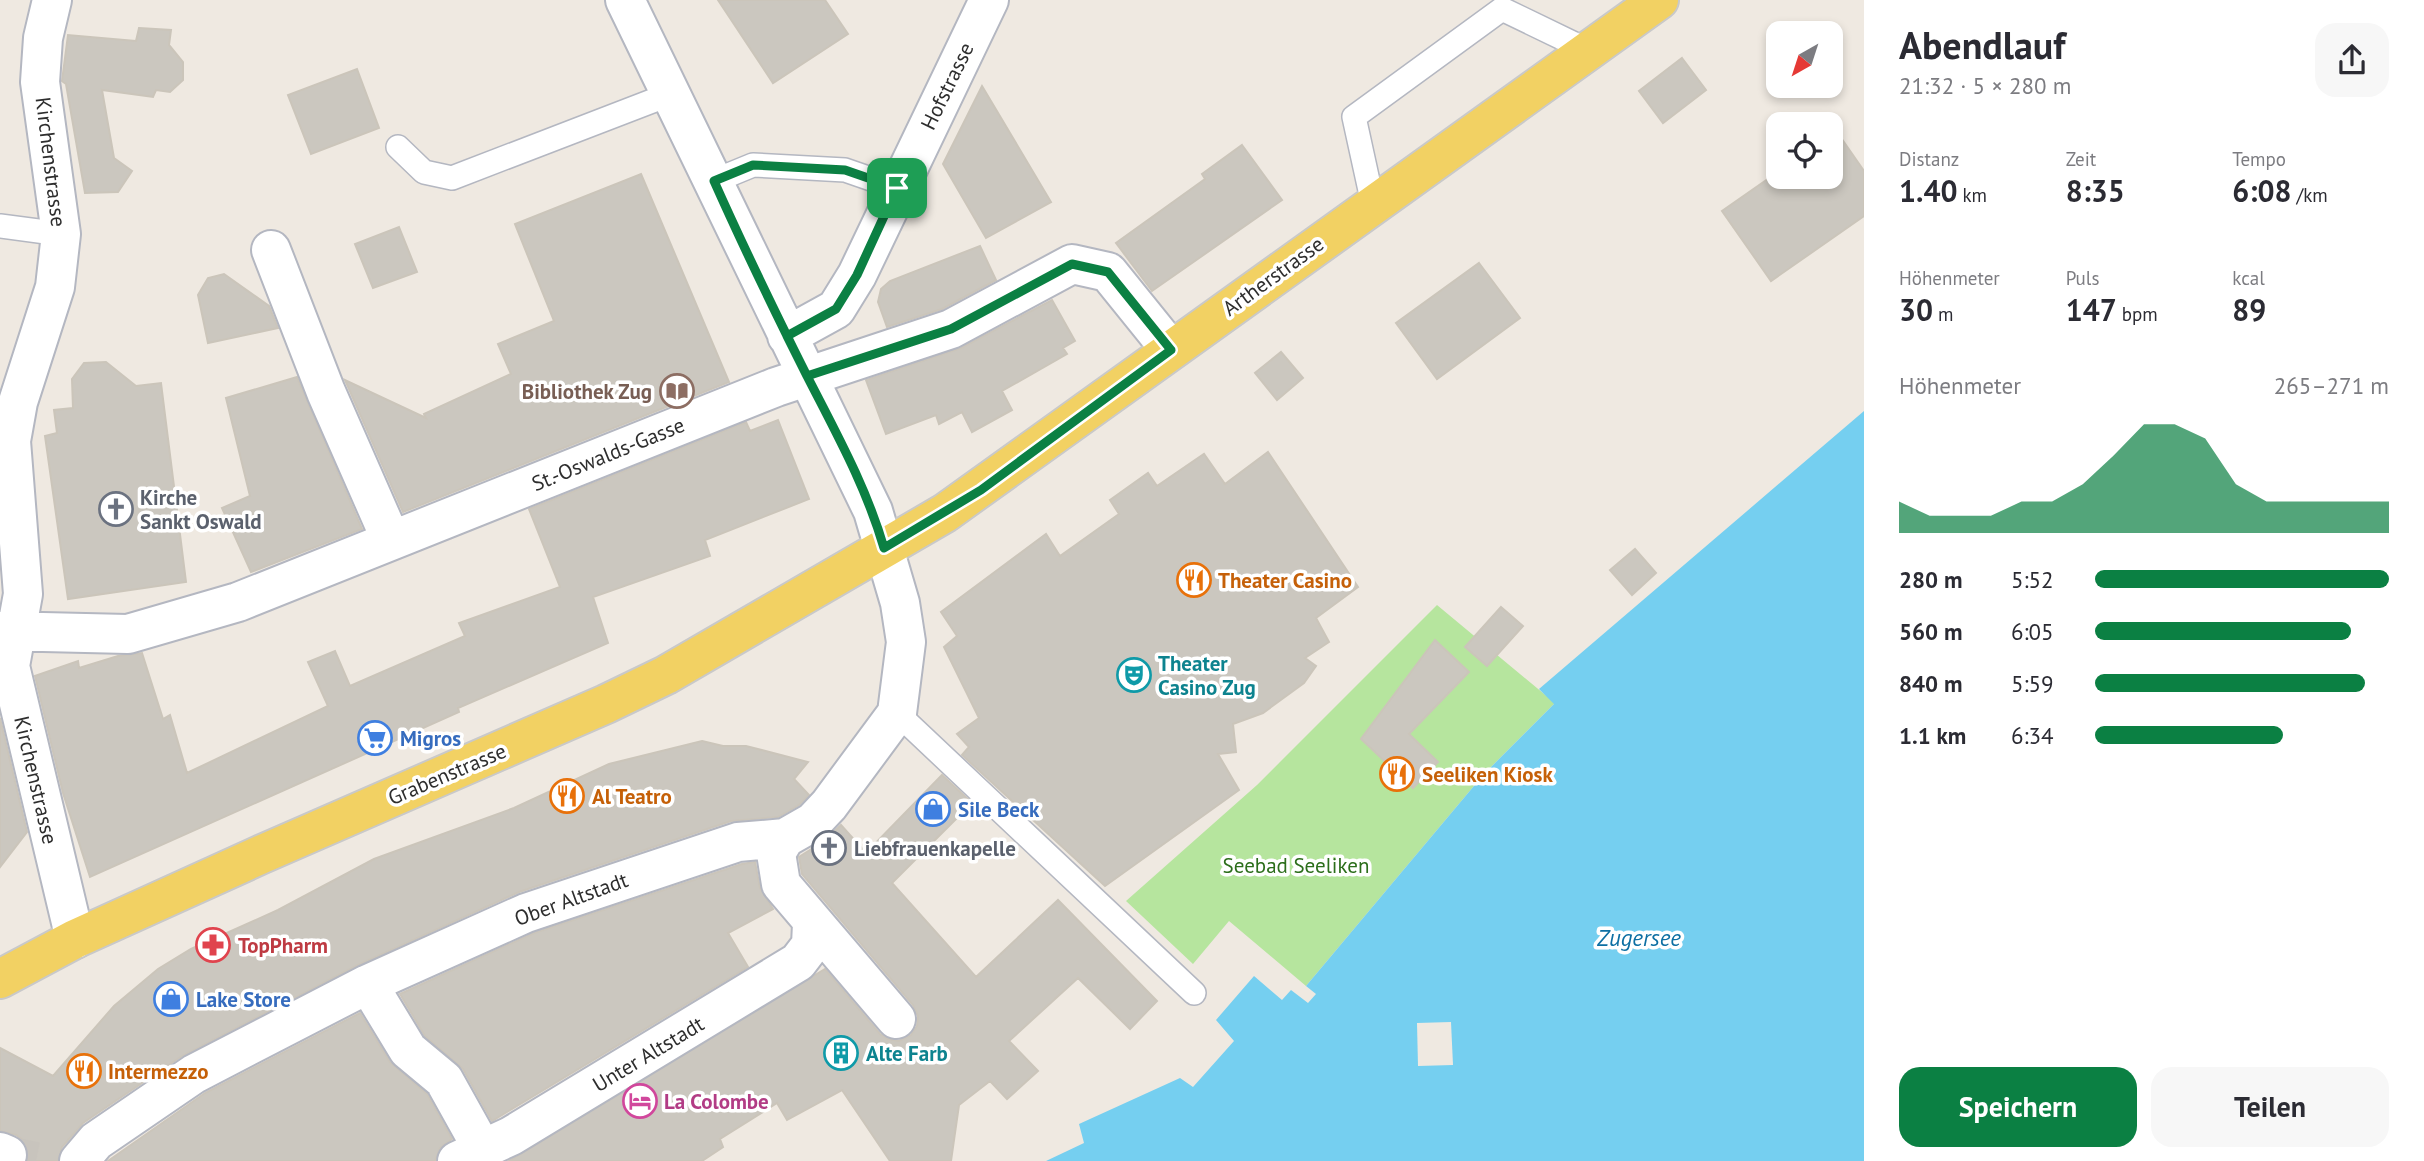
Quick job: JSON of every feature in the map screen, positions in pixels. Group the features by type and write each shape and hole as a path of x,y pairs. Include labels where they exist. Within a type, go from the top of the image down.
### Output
{"main road":[{"name":"Artherstrasse","path":"884,548 981,490 1171,350 1659,0"},
{"name":"Grabenstrasse","path":"0,979 75,939 666,675 884,548"}],"street":[{"name":"Kirchenstrasse","path":"52,0 43,38 40,82 47,233 55,287 18,402 11,441 23,594 9,631 10,666 75,939"},
{"name":"Ober Altstadt","path":"79,1161 96,1141 194,1074 368,984 526,913 738,842 785,838 813,822 829,805 897,713 906,642 900,603 859,478 787,336 673,93 625,0"},
{"name":"Hofstrasse","path":"787,336 836,309 857,275 989,0"},
{"path":"271,250 326,392 390,540"},
{"name":"St.-Oswalds-Gasse","path":"9,631 128,634 238,602 807,376 951,329 1072,264 1108,272 1171,350"},
{"path":"785,838 776,853 780,884 896,1019"},
{"name":"Unter Altstadt","path":"470,1155 511,1136 798,962 811,945 812,924"},
{"path":"368,984 408,1050 444,1080 470,1155"}],"lane":[{"path":"1374,204 1354,117 1503,9 1589,51"},
{"path":"398,147 424,172 452,178 673,93"},
{"path":"714,181 753,165 845,170 897,188"},
{"path":"2,226 47,233"},
{"path":"897,713 1194,993"}],"green space":[{"name":"Seebad Seeliken","path":"1437,605 1555,703 1484,774 1306,986 1229,921 1193,964 1126,901 1257,785"}],"water":[{"name":"Zugersee","path":"1864,411 1864,1161 1046,1161 1084,1143 1079,1124 1180,1078 1193,1087 1234,1041 1216,1020 1254,976 1282,1000 1291,990 1308,1003 1316,994 1306,986 1484,774 1554,704 1539,689"}],"pier":[{"path":"1451,1022 1453,1065 1418,1066 1417,1023"}],"building":[{"path":"718,0 825,0 848,34 773,83"},
{"path":"139,28 171,30 169,45 183,62 183,80 170,92 156,90 153,97 102,90 114,158 132,171 118,192 85,193 66,84 62,81 68,35 136,41"},
{"path":"1682,58 1706,90 1663,123 1639,91"},
{"path":"357,69 379,128 311,154 288,95"},
{"path":"982,86 1051,202 986,238 943,164"},
{"path":"1843,141 1864,171 1864,216 1771,281 1722,211 1766,180 1766,189 1843,189"},
{"path":"1242,145 1282,200 1152,291 1116,243 1205,179 1202,174"},
{"path":"641,174 729,382 403,512 345,380 426,418 424,414 511,374 498,344 554,321 515,224"},
{"path":"399,227 417,272 373,288 355,244"},
{"path":"980,246 996,280 942,309 887,327 878,302 881,289 890,281"},
{"path":"1479,263 1520,318 1437,379 1396,323"},
{"path":"224,274 269,306 278,328 208,343 198,295 208,278"},
{"path":"1052,300 1075,341 1063,348 1067,354 1002,391 1012,410 972,432 962,412 939,424 936,415 886,434 866,380 961,348"},
{"path":"1281,352 1303,378 1277,400 1255,373"},
{"name":"Kirche Sankt Oswald","path":"106,362 136,386 161,383 186,582 68,599 45,436 57,433 54,410 73,408 72,379 84,363"},
{"path":"297,377 362,529 251,572 222,508 250,496 226,398"},
{"path":"778,420 809,499 705,540 710,556 593,597 608,643 458,708 459,712 90,877 63,793 35,676 78,661 79,668 118,656 142,653 163,719 170,715 187,773 328,706 308,662 335,651 350,686 465,636 459,623 560,587 529,509 746,422 750,431"},
{"name":"Theater Casino Zug","path":"1268,452 1358,587 1316,618 1329,642 1305,658 1316,666 1304,683 1263,713 1233,724 1236,752 1218,754 1239,790 1105,886 962,755 969,747 957,734 979,718 944,647 957,636 941,612 1046,534 1060,556 1119,514 1110,500 1148,473 1157,486 1204,454 1225,484"},
{"path":"1635,549 1656,573 1632,595 1610,570"},
{"path":"1501,607 1523,626 1487,666 1465,647"},
{"path":"1435,640 1469,672 1409,734 1438,762 1413,788 1361,739"},
{"path":"0,718 27,832 0,867"},
{"path":"702,741 723,746 746,746 808,762 794,779 809,795 799,805 778,817 731,821 519,892 358,965 182,1056 83,1123 62,1147 58,1161 28,1161 29,1152 24,1141 16,1135 0,1131 0,1048 53,1076 114,1006 158,969 191,949 278,910 374,859 514,808 609,764"},
{"path":"942,775 972,803 892,883 976,977 1058,900 1157,1001 1130,1029 1078,978 1009,1041 1038,1071 1007,1099 990,1081 959,1105 951,1161 890,1161 842,1090 787,1120 777,1103 720,1139 723,1147 702,1161 509,1161 825,969 880,1034 899,1041 911,1035 917,1026 918,1016 913,1005 802,874 799,857 824,841 841,825 866,853"},
{"path":"755,862 760,888 773,909 728,933 748,967 492,1121 463,1069 425,1036 400,994 534,933"},
{"path":"360,1013 390,1062 427,1094 452,1139 440,1148 435,1161 108,1161 205,1093"}],"tunnel":[{"path":"7,1155 36,1161"}],"place":[{"name":"Bibliothek Zug","path":"677,391"},
{"name":"Kirche Sankt Oswald","path":"116,509"},
{"name":"Theater Casino","path":"1194,580"},
{"name":"Theater Casino Zug","path":"1134,675"},
{"name":"Migros","path":"375,738"},
{"name":"Seeliken Kiosk","path":"1397,774"},
{"name":"Al Teatro","path":"567,796"},
{"name":"Sile Beck","path":"933,809"},
{"name":"Liebfrauenkapelle","path":"829,848"},
{"name":"TopPharm","path":"213,945"},
{"name":"Lake Store","path":"171,999"},
{"name":"Alte Farb","path":"841,1053"},
{"name":"Intermezzo","path":"84,1071"},
{"name":"La Colombe","path":"640,1101"}],"route":[{"path":"897,188 845,170 753,165 714,181 787,336 807,376 859,478 884,548 981,490 1171,350 1108,272 1072,264 951,329 807,376 787,336 836,309 857,275 897,188"}]}
